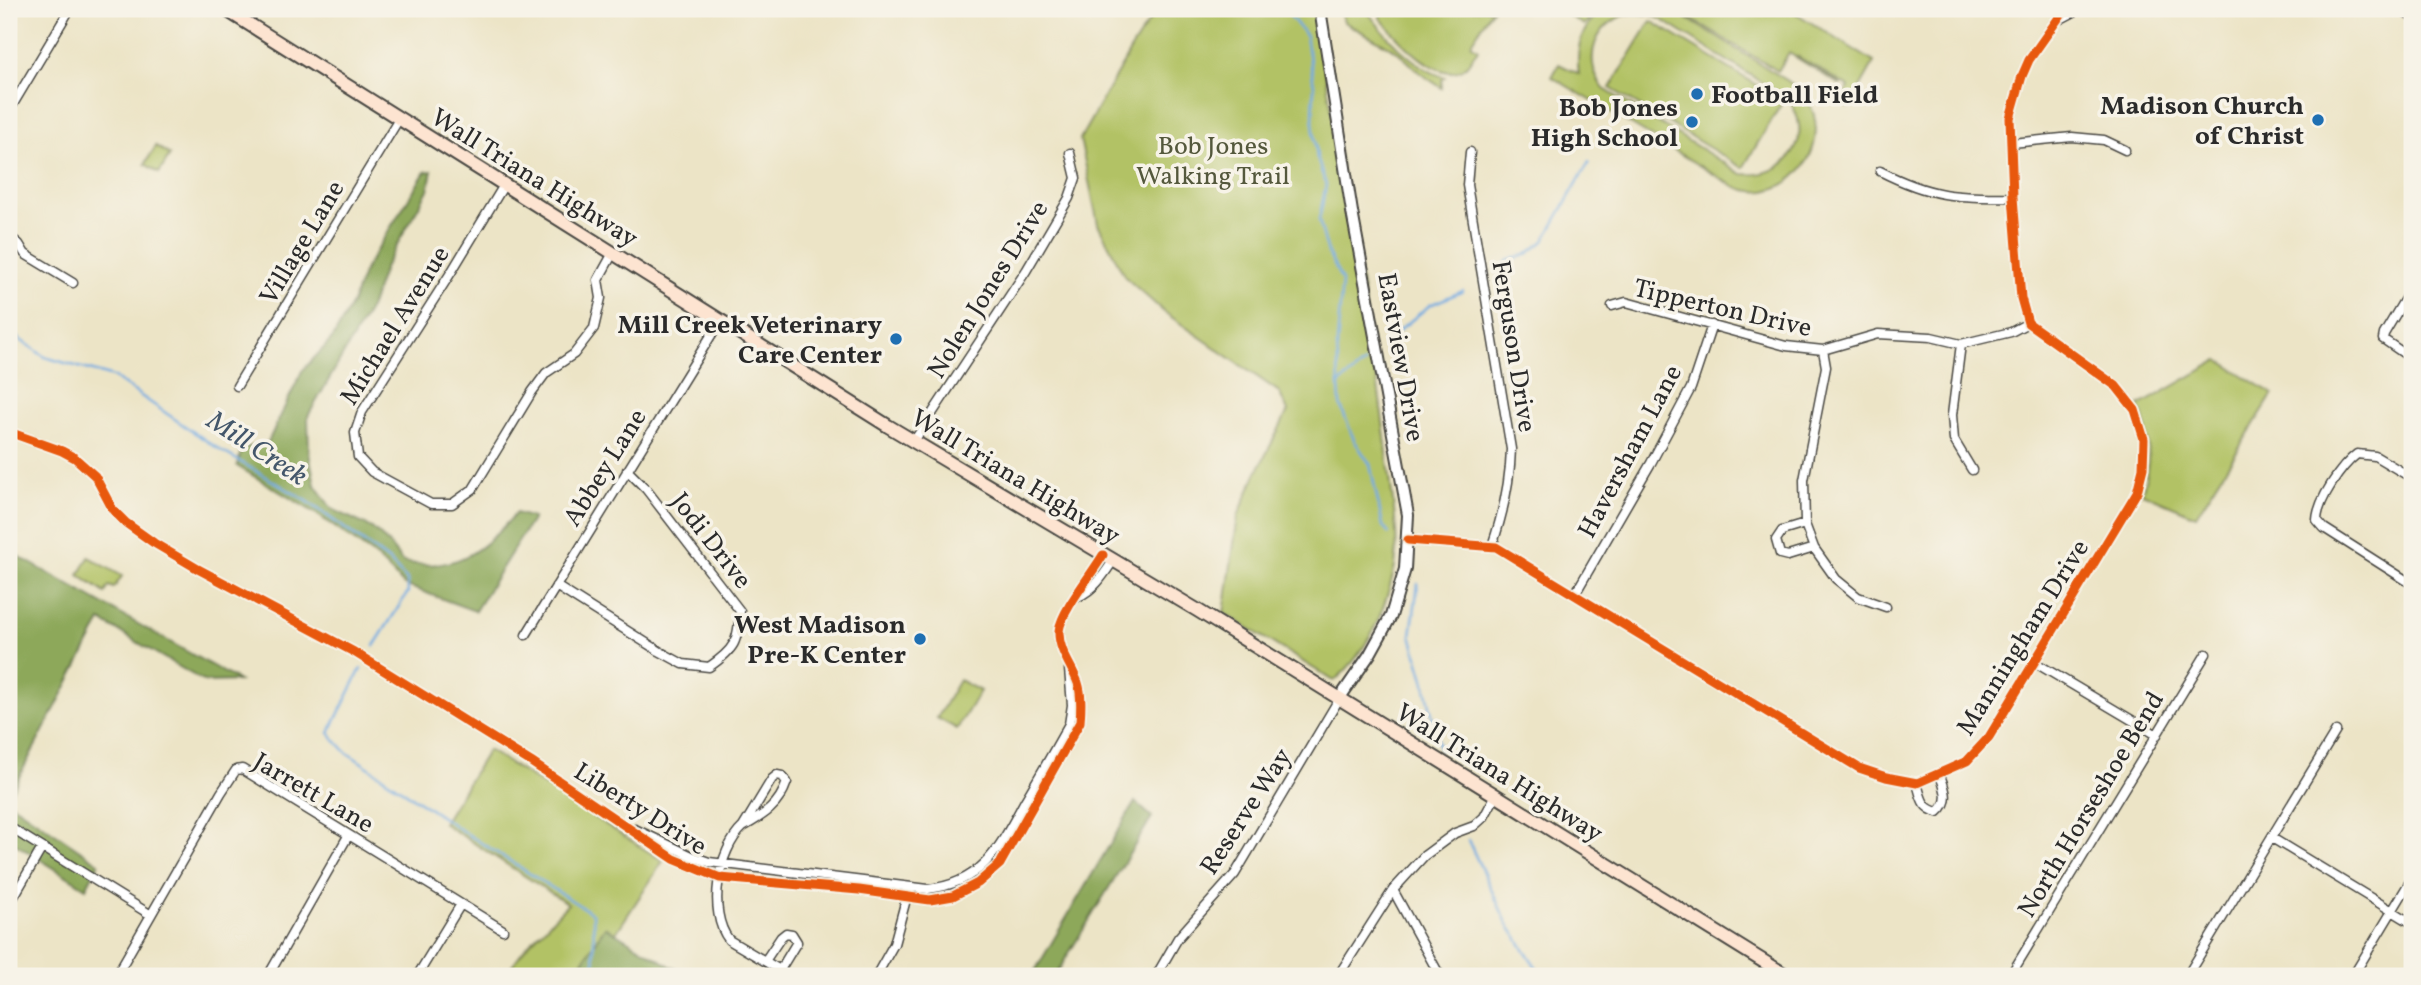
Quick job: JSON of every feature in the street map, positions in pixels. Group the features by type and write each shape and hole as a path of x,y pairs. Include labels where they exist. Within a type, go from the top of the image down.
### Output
{"main road":[{"name":"Wall Triana Highway","path":"225,9 720,321 914,441 1197,610 1787,976"},
{"path":"2403,9 2412,14"}],"street":[{"path":"9,111 69,9"},
{"name":"Eastview Drive","path":"1320,9 1352,212 1408,515 1405,569 1391,616 1370,654 1339,699"},
{"path":"2028,323 2021,298 2010,118 2029,60 2065,9"},
{"path":"2056,22 2080,9"},
{"name":"Village Lane","path":"237,386 399,119"},
{"path":"2012,143 2072,137 2104,140 2125,150"},
{"name":"Ferguson Drive","path":"1470,152 1467,185 1511,449 1508,487 1492,546"},
{"name":"Nolen Jones Drive","path":"914,441 1026,271 1069,198 1076,178 1070,153"},
{"path":"1880,171 1925,191 1951,196 2013,197"},
{"name":"Michael Avenue","path":"503,185 362,412 355,433 358,457 372,472 430,504 453,504 473,489 546,373 574,354 594,328 601,298 598,280 613,253"},
{"path":"9,236 19,244 25,254 73,283"},
{"path":"2412,287 2383,339 2412,359"},
{"name":"Tipperton Drive","path":"1612,306 1626,302 1786,346 1823,350 1878,334 1931,337 1961,344 2011,332 2028,323"},
{"name":"Abbey Lane","path":"526,635 720,321"},
{"name":"Manningham Drive","path":"1917,783 1967,761 1989,737 2137,492 2143,468 2144,439 2135,410 2116,386 2028,323"},
{"name":"Haversham Lane","path":"1575,594 1691,388 1712,325"},
{"path":"1961,344 1952,415 1954,440 1972,470"},
{"path":"1823,350 1826,367 1804,481 1805,524 1814,548 1836,579 1858,597 1886,607"},
{"name":"Liberty Drive","path":"9,432 75,458 95,476 113,510 154,543 354,652 531,762 674,859 720,878 859,890 930,900 953,896 978,883 1000,864 1080,722 1081,695 1059,632 1063,617 1076,598 1097,584 1108,558"},
{"path":"2412,478 2375,456 2357,454 2345,464 2318,510 2317,520 2324,528 2412,584"},
{"name":"Jodi Drive","path":"556,586 683,664 709,667 729,653 738,632 740,611 646,489 627,470"},
{"path":"1805,524 1782,531 1776,540 1777,547 1780,554 1788,556 1814,548"},
{"path":"1408,540 1492,546 1518,559 1859,768 1917,783 1923,804 1938,812 1944,807 1947,798 1940,775"},
{"name":"North Horseshoe Bend","path":"2010,976 2206,654"},
{"path":"2034,662 2157,734"},
{"name":"Liberty Drive","path":"626,825 692,856 723,864 928,889 948,887 970,876 995,853 1069,724 1072,705 1069,666"},
{"name":"Reserve Way","path":"1156,976 1178,937 1234,874 1339,699"},
{"path":"2187,976 2336,731"},
{"name":"Jarrett Lane","path":"117,976 236,770 243,769 503,930"},
{"path":"743,827 772,779 777,775 782,776 787,782 776,804 733,836 727,848 716,903 723,932 729,940 790,976"},
{"path":"1338,976 1392,890 1424,856 1455,833 1474,826 1484,817 1496,795"},
{"path":"9,827 151,915"},
{"path":"268,976 348,836"},
{"path":"2272,838 2412,923"},
{"path":"9,905 42,848"},
{"path":"2353,976 2412,878"},
{"path":"876,976 894,944 909,886"},
{"path":"1392,890 1440,976"},
{"path":"417,976 461,904"},
{"path":"765,961 781,937 786,933 792,934 797,942 780,970"}],"green space":[{"name":"Bob Jones Walking Trail","path":"1157,9 1314,9 1378,386 1396,536 1395,566 1381,613 1357,657 1334,681 1224,613 1238,516 1288,411 1279,392 1164,312 1125,277 1098,224 1080,139"},
{"path":"1340,9 1366,9 1390,39 1411,59 1445,77 1442,80 1442,88 1420,73 1397,51 1344,22"},
{"path":"1492,9 1471,44 1478,49 1465,67 1454,72 1443,71 1431,65 1407,47 1380,18 1381,10"},
{"path":"1558,9 1598,9 1584,25"},
{"path":"1604,9 1671,9 1788,81 1810,105 1816,130 1814,145 1799,172 1775,188 1760,191 1738,188 1552,77 1559,64 1579,74 1579,46 1585,29","holes":["1634,13 1652,15 1787,98 1796,112 1799,127 1798,140 1785,162 1773,170 1759,174 1742,174 1604,89 1593,65 1593,53 1601,32 1621,17"]},
{"path":"1674,9 1789,9 1874,62 1849,107 1840,103 1849,87 1797,56 1841,84 1789,53 1778,71"},
{"name":"Football Field","path":"1651,21 1783,101 1743,168 1610,88"},
{"path":"156,146 170,155 159,173 145,164"},
{"path":"432,171 428,190 385,266 370,308 308,416 309,453 315,485 332,509 372,528 403,562 422,565 453,561 480,548 516,513 533,518 475,611 404,585 374,555 315,513 237,466 242,448 267,444 302,371 333,338 352,303 365,269 425,172"},
{"path":"2219,360 2273,394 2196,516 2142,493 2148,449 2146,428 2139,406"},
{"path":"9,551 239,681 205,682 101,621 9,796"},
{"path":"89,557 122,576 114,588 109,586 105,593 79,575"},
{"path":"959,680 980,691 957,729 937,718"},
{"path":"488,750 663,861 616,933 605,927 574,976 504,976 526,947 568,904 443,823"},
{"path":"9,802 99,863 86,888 9,840"},
{"path":"1135,802 1152,817 1055,976 1032,976"},
{"path":"605,927 616,933 687,976 574,976"}],"waterway":[{"path":"1285,9 1306,36 1314,85 1313,122 1317,158 1326,185 1319,220 1328,253 1342,281 1337,344 1340,404 1354,440 1370,464 1383,526 1389,534"},
{"path":"1497,272 1509,260 1526,255 1544,241 1589,162"},
{"path":"1391,337 1430,305 1463,291"},
{"name":"Mill Creek","path":"9,332 45,357 113,377 220,450 307,501 388,560 407,580 408,592 374,646"},
{"path":"1339,384 1365,363"},
{"path":"1418,584 1411,635 1440,750"},
{"name":"Mill Creek","path":"361,669 329,733 346,752 461,830 593,914 595,976"},
{"path":"1468,840 1507,923 1542,976"}],"cycle path":[{"path":"1408,540 1496,547 1859,768 1917,783 1967,761 1989,737 2137,492 2143,468 2144,439 2135,410 2116,386 2028,323 2021,298 2010,118 2029,60 2065,9"},
{"path":"9,432 75,458 95,476 113,510 154,543 354,652 531,762 674,859 720,878 859,890 930,900 953,896 978,883 1000,864 1080,722 1079,688 1063,651 1059,631 1065,613 1103,555"}],"place":[{"name":"Football Field","path":"1697,94"},
{"name":"Madison Church of Christ","path":"2318,120"},
{"name":"Bob Jones High School","path":"1692,122"},
{"name":"Mill Creek Veterinary Care Center","path":"896,339"},
{"name":"West Madison Pre-K Center","path":"920,639"}]}
